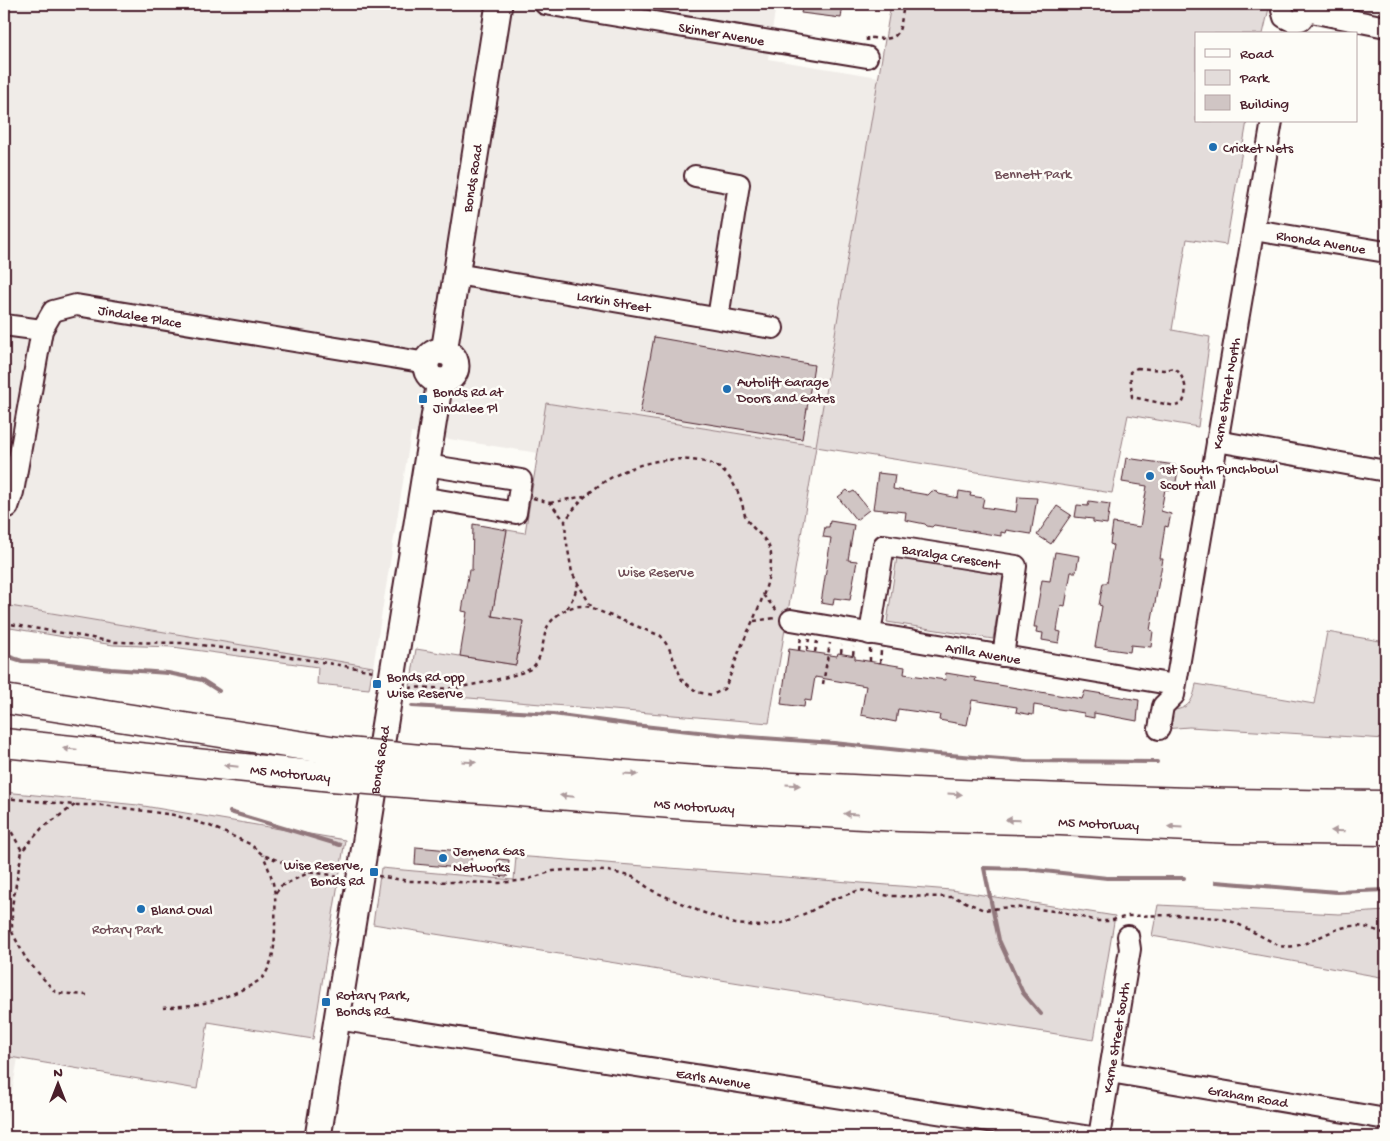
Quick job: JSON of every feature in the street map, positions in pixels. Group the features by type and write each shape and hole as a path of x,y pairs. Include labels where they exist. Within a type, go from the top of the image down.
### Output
{"highway":[{"path":"4,699 334,764"},
{"name":"M5 Motorway","path":"4,717 334,764"},
{"name":"M5 Motorway","path":"4,743 418,771 698,806 900,817 1233,829 1386,831"},
{"name":"M5 Motorway","path":"418,771 773,784 1161,802 1386,805"}],"main road":[{"name":"Bonds Road","path":"318,1137 374,799 426,465 437,365 456,274 499,4"}],"street":[{"name":"Skinner Avenue","path":"545,4 867,57"},
{"path":"1294,15 1352,12 1386,27"},
{"name":"Karne Street North","path":"1174,690 1272,122"},
{"path":"695,176 739,184 718,318"},
{"name":"Rhonda Avenue","path":"1254,230 1386,252"},
{"name":"Larkin Street","path":"456,274 773,328"},
{"name":"Jindalee Place","path":"8,507 13,492 42,330 54,311 76,305 437,365"},
{"path":"4,325 42,330"},
{"path":"1217,441 1386,471"},
{"path":"420,496 516,513 521,480 426,465"},
{"name":"Baralga Crescent","path":"869,644 884,545 1016,566 1003,656"},
{"name":"Arilla Avenue","path":"796,628 869,644 1003,656 1174,690"},
{"path":"1160,729 1163,706 1174,690"},
{"name":"Karne Street South","path":"1099,1137 1130,949 1128,936"},
{"name":"Earls Avenue","path":"337,1019 1091,1137"},
{"name":"Graham Road","path":"1110,1072 1386,1119"}],"path":[{"path":"867,57 867,37 885,40 895,37 900,30 904,4"},
{"path":"1175,368 1186,386 1184,399 1180,406 1132,397 1129,376 1133,369 1164,370 1175,368"},
{"path":"565,521 586,496 607,480 625,470 677,459 703,461 722,469 732,482 741,501 745,517 755,531 768,543 771,557 763,594 754,621 741,647 724,690 712,695 697,692 682,680 669,648 661,636 591,606 566,609"},
{"path":"519,495 550,503 586,496"},
{"path":"550,503 565,521 572,572 591,606"},
{"path":"408,688 419,686 454,688 515,674 532,668 543,650 548,625 566,609 574,596 578,584"},
{"path":"754,621 782,617 763,594"},
{"path":"4,623 115,642 185,643 298,658 375,672"},
{"path":"796,628 799,650"},
{"path":"807,650 809,638"},
{"path":"815,652 817,639"},
{"path":"823,684 830,641"},
{"path":"841,653 842,644"},
{"path":"852,655 869,644"},
{"path":"869,644 870,662"},
{"path":"869,644 880,663"},
{"path":"4,798 75,805 102,805 174,815 210,826 250,844 263,855 310,872 342,879"},
{"path":"75,805 42,828 22,851 12,906 12,932 26,959 56,993 87,995"},
{"path":"4,818 22,851"},
{"path":"163,1008 206,1003 254,984 264,976 274,948 276,893 273,878 263,855"},
{"path":"378,876 409,881 500,883 526,880 553,871 581,869 608,871 633,877 653,891 699,911 735,924 760,926 782,923 809,912 831,900 860,890 890,896 954,897 984,910 1018,907 1054,911 1097,921 1109,921 1128,916 1177,915 1220,918 1236,922 1280,946 1288,948 1302,945 1343,928 1356,926 1386,934"},
{"path":"276,893 281,886 310,872"}],"shaded area":[{"path":"4,4 776,4 768,59 879,77 816,446 547,403 538,453 411,433 373,667 4,605"},
{"path":"4,1056 18,1058 4,1137"}],"green space":[{"name":"Bennett Park","path":"891,4 1270,4 1263,32 1195,32 1195,122 1247,122 1226,245 1187,239 1172,330 1210,337 1198,427 1128,415 1112,493 816,447 769,723 409,693 416,649 516,665 523,621 492,616 507,530 525,533 546,403 816,446"},
{"path":"897,557 1004,574 993,639 887,622"},
{"path":"4,605 373,667 369,689 317,684 318,667 173,647 113,645 4,627"},
{"path":"1327,632 1386,642 1386,739 1189,727 1163,729 1166,710 1179,709 1188,704 1193,696 1196,684 1314,704"},
{"name":"Rotary Park","path":"4,792 138,805 345,840 313,1039 208,1022 197,1089 4,1056"},
{"path":"516,856 951,890 1115,916 1094,1040 373,924 381,868 514,880"},
{"path":"1158,905 1339,914 1386,911 1386,978 1152,936"}],"building":[{"path":"803,4 843,4 841,18 801,13"},
{"name":"Autolift Garage Doors and Gates","path":"654,337 814,365 802,439 640,413"},
{"path":"1126,458 1175,465 1175,471 1178,471 1175,487 1171,486 1171,490 1165,489 1161,511 1171,514 1168,527 1165,526 1160,559 1163,559 1150,630 1153,631 1151,647 1131,645 1130,652 1095,647 1102,606 1099,605 1103,583 1107,583 1113,545 1110,544 1113,523 1140,527 1147,486 1122,482"},
{"path":"878,473 895,475 893,489 928,495 932,491 958,498 959,491 971,493 970,496 984,498 982,507 1016,512 1018,497 1037,498 1031,534 1006,530 1005,533 1001,532 1001,536 934,525 932,527 905,520 906,512 873,509"},
{"path":"847,490 850,493 854,491 869,510 856,520 838,497"},
{"path":"1089,501 1110,504 1107,524 1093,522 1093,519 1075,517 1077,505 1088,506"},
{"path":"1057,506 1071,515 1051,544 1037,535"},
{"path":"830,521 854,525 848,560 857,561 850,600 834,598 833,605 821,603 831,538 823,537 825,527 829,527"},
{"path":"473,524 507,530 492,616 523,621 516,665 460,656 467,612 462,611 469,570 472,570"},
{"path":"1055,552 1079,556 1076,572 1071,572 1065,606 1061,605 1057,631 1061,632 1059,643 1042,640 1043,633 1036,632 1037,627 1034,627 1042,580 1050,581"},
{"path":"789,649 837,656 838,653 855,656 855,659 905,667 904,674 945,680 946,673 976,678 975,681 1082,699 1085,691 1139,700 1137,721 1094,713 1094,718 1084,716 1084,713 1034,705 1033,715 1016,712 1017,707 972,700 967,725 939,720 940,715 898,709 896,722 861,715 866,686 815,677 811,701 805,700 804,707 781,704"},
{"name":"Jemena Gas Networks","path":"416,847 472,852 470,869 415,864"},
{"path":"498,859 509,860 507,877 496,876"}],"waterway":[{"path":"4,655 22,661 168,673 202,680 219,691"},
{"path":"412,706 553,714 735,736 1026,761 1157,762"},
{"path":"230,812 340,845"},
{"path":"1041,1014 1023,993 999,940 984,868 1026,869 1107,878 1184,878"},
{"path":"1216,882 1337,892 1386,890"}],"place":[{"name":"Cricket Nets","path":"1213,147"},
{"name":"Autolift Garage Doors and Gates","path":"727,389"},
{"name":"Bonds Rd at Jindalee Pl","path":"423,399"},
{"name":"1st South Punchbowl Scout Hall","path":"1150,476"},
{"name":"Bonds Rd opp Wise Reserve","path":"377,684"},
{"name":"Jemena Gas Networks","path":"443,858"},
{"name":"Wise Reserve, Bonds Rd","path":"374,872"},
{"name":"Bland Oval","path":"141,909"},
{"name":"Rotary Park, Bonds Rd","path":"326,1002"}],"park label":[{"name":"Wise Reserve","path":"656,571"}]}
